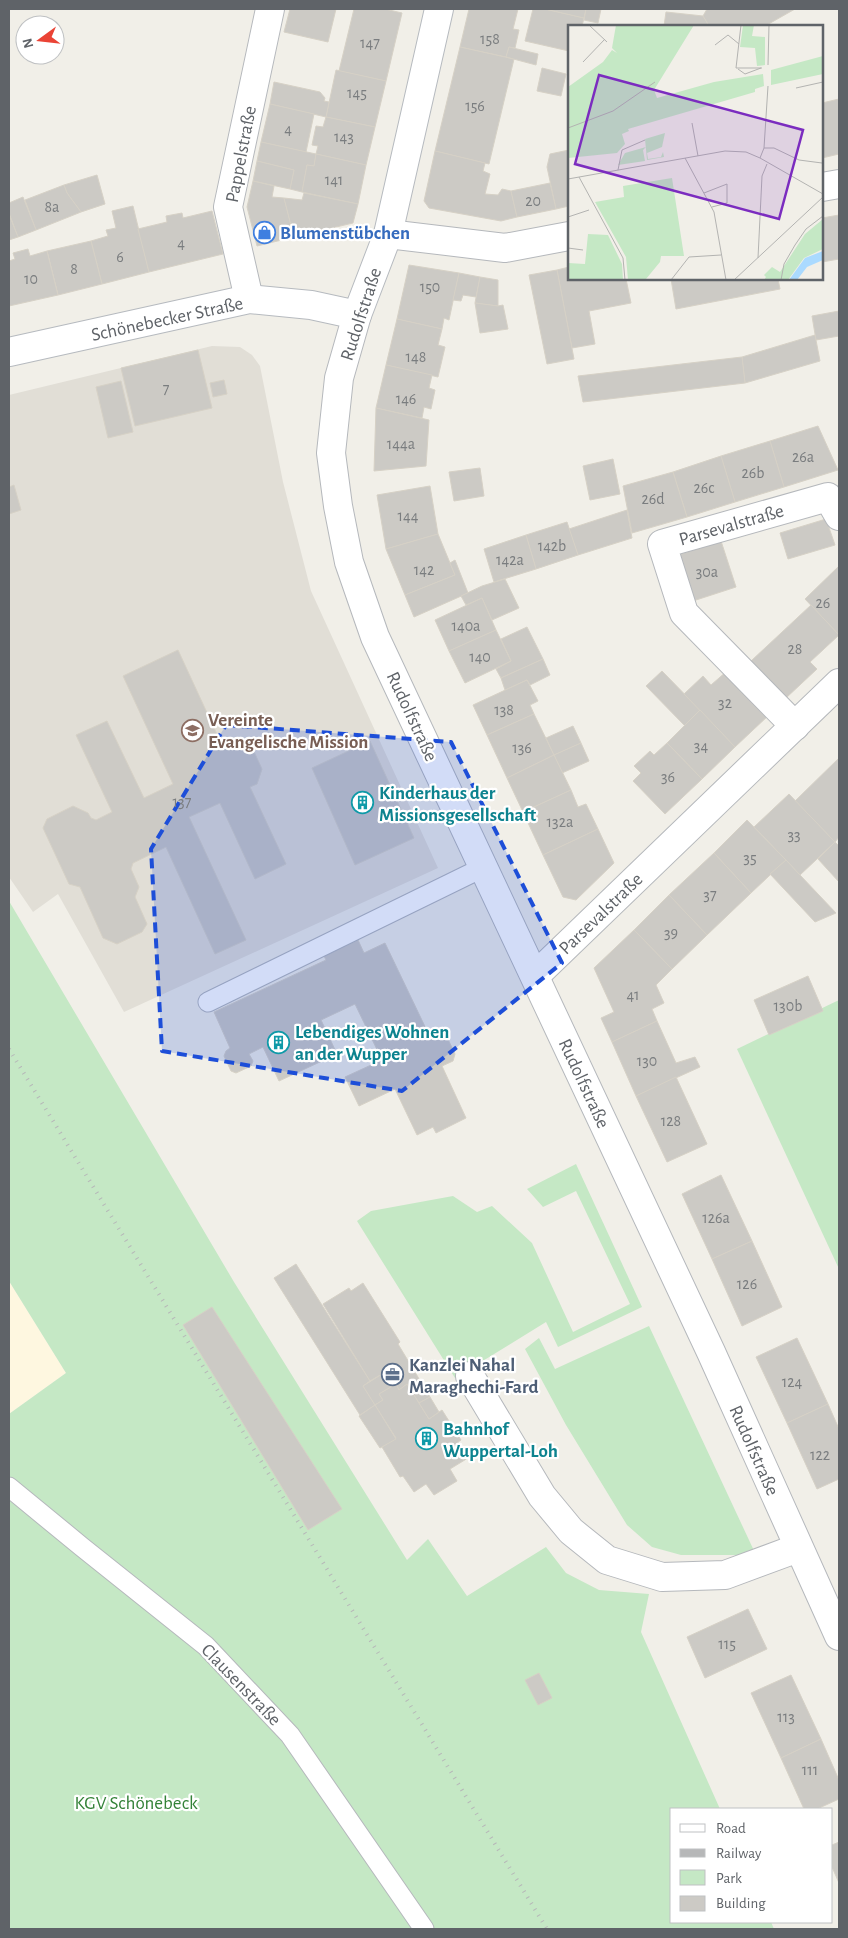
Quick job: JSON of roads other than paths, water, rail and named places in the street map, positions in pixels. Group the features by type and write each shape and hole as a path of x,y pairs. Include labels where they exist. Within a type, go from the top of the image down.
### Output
{"street":[{"name":"Pappelstraße","path":"249,299 228,207 270,9"},
{"name":"Rudolfstraße","path":"439,9 388,234 357,315 340,378 331,453 338,506 349,562 376,637 711,1352 839,1636"},
{"path":"823,187 839,184"},
{"path":"388,234 505,248 568,236"},
{"name":"Schönebecker Straße","path":"9,352 249,299 312,305 357,315"},
{"name":"Parsevalstraße","path":"795,726 684,613 662,544 828,496 839,516"},
{"name":"Parsevalstraße","path":"535,976 839,683"},
{"path":"470,1376 542,1496 571,1531 608,1560 662,1577 725,1574 798,1548"}],"lane":[{"path":"208,1002 484,867"},
{"name":"Clausenstraße","path":"9,1487 206,1646 226,1666 290,1735 424,1929"}],"railway":[{"path":"9,1049 547,1929"}],"place":[{"name":"Blumenstübchen","path":"264,232"},
{"name":"Vereinte Evangelische Mission","path":"192,730"},
{"name":"Kinderhaus der Missionsgesellschaft","path":"363,803"},
{"name":"Lebendiges Wohnen an der Wupper","path":"279,1042"},
{"name":"Kanzlei Nahal Maraghechi-Fard","path":"393,1375"},
{"name":"Bahnhof Wuppertal-Loh","path":"427,1439"}],"park label":[{"name":"KGV Schönebeck","path":"136,1802"}]}
